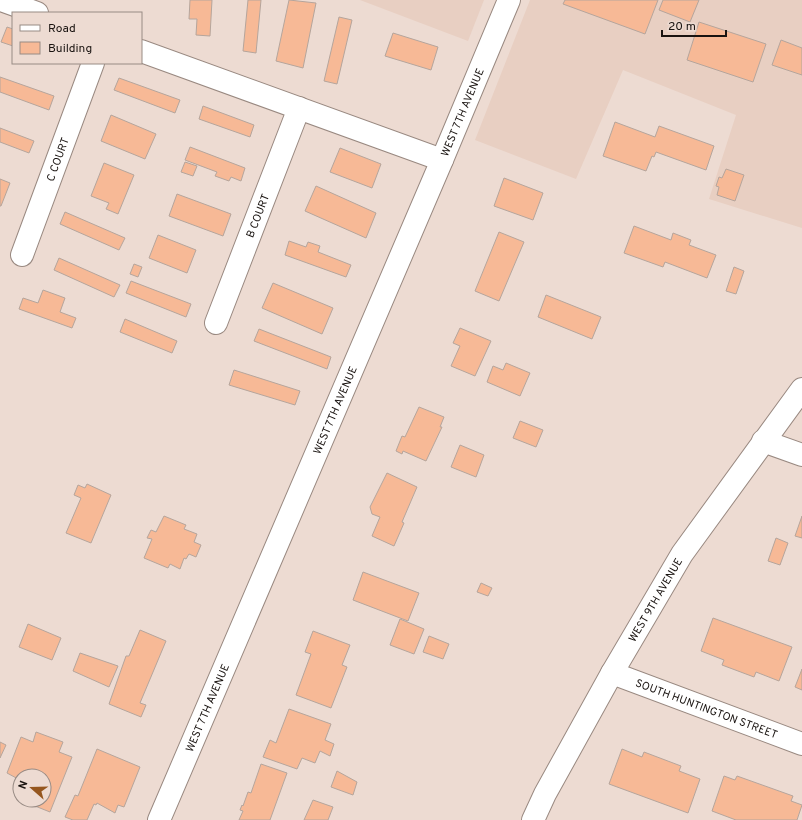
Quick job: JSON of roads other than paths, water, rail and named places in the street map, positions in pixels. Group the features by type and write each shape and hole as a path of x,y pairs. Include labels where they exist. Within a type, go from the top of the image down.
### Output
{"street":[{"path":"2,0 34,12"},
{"name":"WEST 7TH AVENUE","path":"159,820 509,0"},
{"path":"142,51 442,160"},
{"name":"C COURT","path":"22,255 93,64"},
{"name":"B COURT","path":"216,323 299,108"},
{"name":"WEST 9TH AVENUE","path":"533,820 544,794 612,673 682,554 800,391"},
{"path":"763,441 802,455"},
{"name":"SOUTH HUNTINGTON STREET","path":"612,673 802,744"}]}
